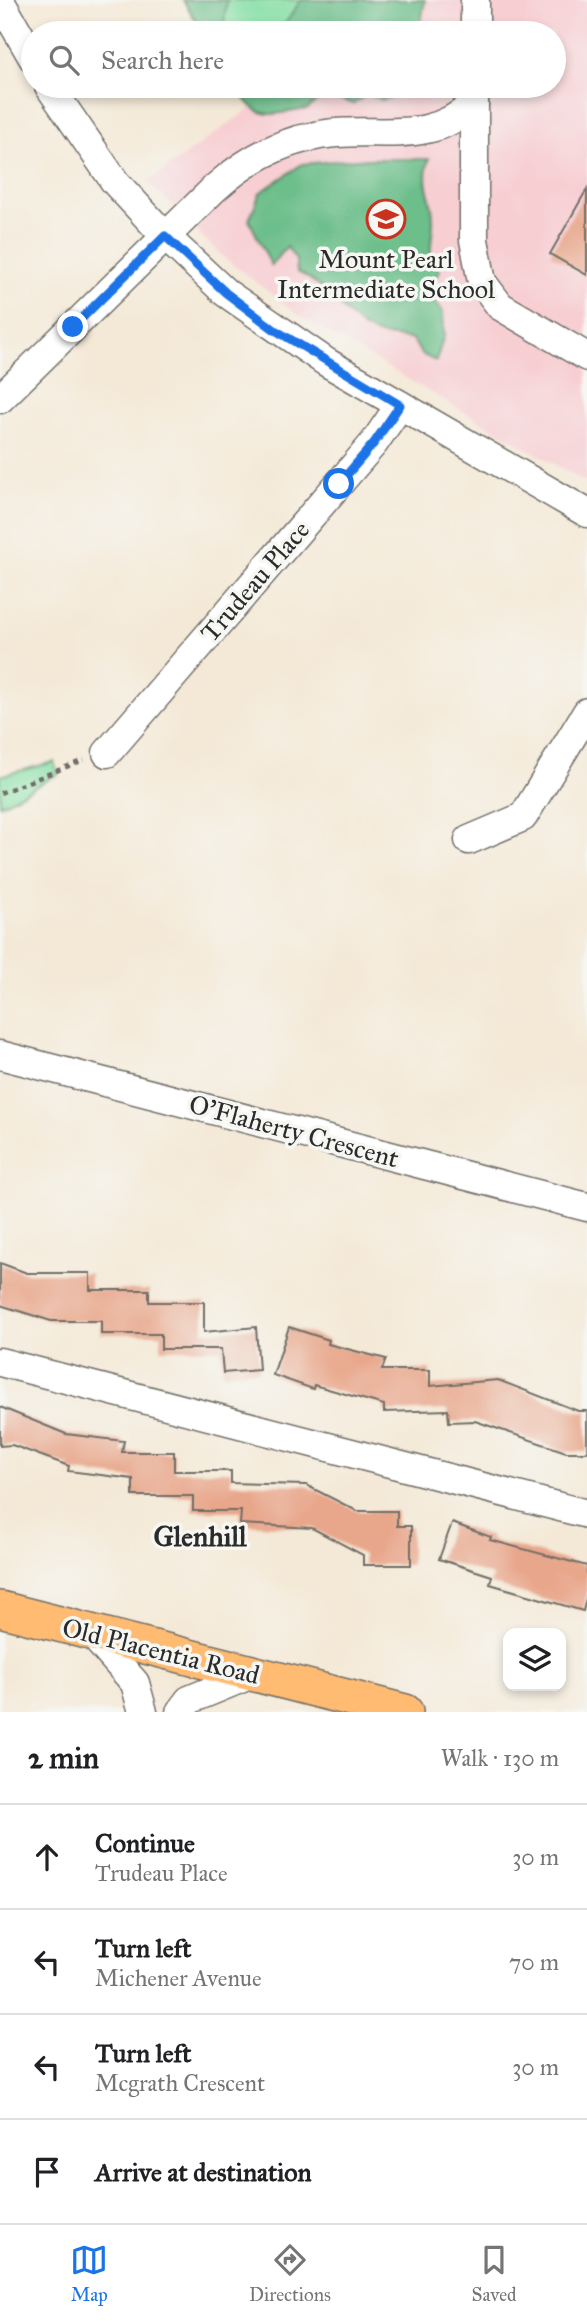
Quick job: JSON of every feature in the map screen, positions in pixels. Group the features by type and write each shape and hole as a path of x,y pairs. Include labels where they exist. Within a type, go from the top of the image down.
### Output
{"main road":[{"name":"Old Placentia Road","path":"0,1609 405,1712"}],"street":[{"path":"475,0 475,21"},
{"path":"0,3 21,38"},
{"path":"57,98 108,174 165,236 226,293 259,318 400,405 587,513"},
{"path":"0,399 232,173 270,149 315,135 337,132 428,131 452,122 472,98"},
{"path":"474,98 474,240 482,282 500,306 587,357"},
{"name":"Trudeau Place","path":"107,753 374,443 400,405"},
{"path":"469,840 523,817 587,712"},
{"name":"O'Flaherty Crescent","path":"0,1055 587,1207"},
{"path":"0,1362 587,1514"},
{"path":"92,1634 135,1683 143,1712"},
{"path":"180,1712 189,1699 252,1674"}],"path":[{"path":"0,793 58,768 107,753"}],"shaded area":[{"name":"Mount Pearl Intermediate School","path":"332,0 587,0 587,483 304,319 223,257 148,182 250,108 258,98 566,98 566,21 316,21"}],"green space":[{"path":"183,0 332,0 316,21 196,21"},
{"path":"183,0 227,0 224,21 196,21"},
{"path":"301,0 425,0 421,21 287,21"},
{"path":"244,98 362,98 353,104 323,99 308,109 274,114 266,114"},
{"path":"356,159 429,159 426,183 433,218 431,252 440,271 432,282 434,301 443,312 444,335 436,361 421,354 413,340 382,335 364,328 316,283 297,272 296,260 287,247 271,265 249,220 260,193 302,164"},
{"path":"54,762 58,774 0,805 0,776"}],"building":[{"path":"587,189 587,275 550,254"},
{"path":"0,1263 27,1273 90,1273 90,1290 149,1290 149,1302 204,1302 204,1332 256,1327 259,1370 223,1373 221,1349 161,1349 161,1334 101,1334 101,1321 51,1321 0,1305"},
{"path":"289,1327 329,1340 328,1344 386,1359 382,1370 430,1370 430,1386 498,1380 578,1411 587,1411 587,1452 566,1452 475,1421 449,1422 448,1410 384,1412 384,1405 314,1385 313,1389 273,1375"},
{"path":"0,1407 66,1434 124,1441 122,1452 174,1452 174,1471 231,1471 231,1483 306,1485 357,1511 397,1511 397,1526 411,1526 411,1565 363,1565 363,1555 312,1528 240,1524 241,1511 193,1511 193,1496 133,1496 133,1479 68,1471 69,1466 12,1445 0,1446"},
{"path":"452,1523 491,1537 490,1540 587,1566 587,1595 583,1611 490,1584 492,1576 439,1559"}],"place":[{"name":"Mount Pearl Intermediate School","path":"386,219"}],"district":[{"name":"Glenhill","path":"200,1536"}],"route":[{"path":"73,327 165,236 226,293 275,330 400,405 374,443 339,484"}]}
